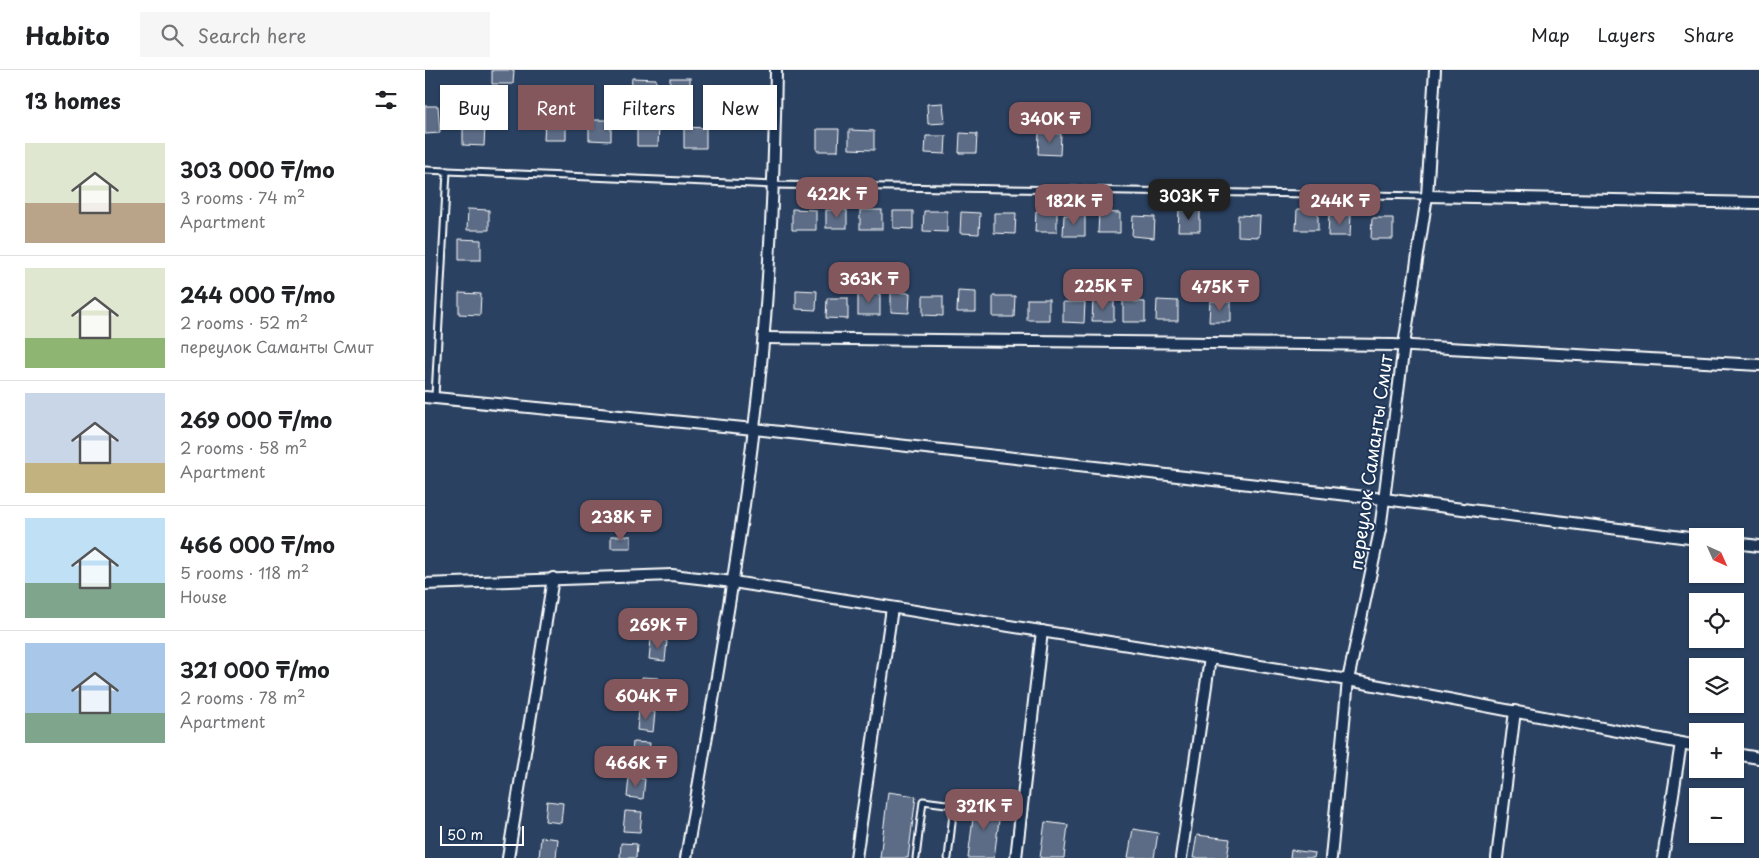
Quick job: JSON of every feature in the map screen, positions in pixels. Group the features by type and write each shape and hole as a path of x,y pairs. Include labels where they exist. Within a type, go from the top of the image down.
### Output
{"street":[{"path":"686,858 733,582 754,429 764,338 774,185 777,70"},
{"name":"переулок Саманты Смит","path":"1331,858 1348,680 1381,530 1403,345 1427,196 1435,70"},
{"path":"1427,196 1759,203"},
{"path":"764,338 1403,345 1759,365"},
{"path":"430,397 754,429 1385,499 1689,538"},
{"path":"1744,544 1759,546"},
{"path":"425,584 672,575 733,582 1348,680 1689,744"},
{"path":"508,858 553,578"},
{"path":"856,858 893,608"},
{"path":"1016,858 1042,631"},
{"path":"1181,858 1211,658"},
{"path":"1497,858 1515,711"},
{"path":"1663,858 1681,743"},
{"path":"1744,756 1759,758"}],"lane":[{"path":"425,170 774,185 1427,196"},
{"path":"430,397 447,171"},
{"path":"916,858 923,801 954,805 948,858"}],"building":[{"path":"492,70 514,70 513,84 492,84"},
{"path":"632,78 656,79 656,85 631,85"},
{"path":"670,78 690,78 690,85 670,85"},
{"path":"943,103 945,123 928,124 927,104"},
{"path":"1059,105 1059,127 1040,127 1039,106"},
{"path":"425,106 438,106 440,133 425,134"},
{"path":"594,120 604,120 604,130 611,130 611,141 589,140 589,130 594,130"},
{"path":"693,127 703,128 703,130 706,130 706,148 684,148 684,130 693,130"},
{"path":"817,129 839,129 838,151 817,151"},
{"path":"463,130 485,130 484,146 463,145"},
{"path":"544,130 566,130 566,140 544,140"},
{"path":"637,130 659,130 658,146 637,146"},
{"path":"849,130 874,131 874,150 849,149"},
{"path":"960,133 977,134 976,153 959,153"},
{"path":"1039,133 1061,134 1060,155 1038,154"},
{"path":"926,136 946,136 945,154 925,153"},
{"path":"468,209 489,210 489,230 467,230"},
{"path":"792,209 816,210 816,230 792,230"},
{"path":"1297,209 1318,209 1318,230 1296,230"},
{"path":"826,210 847,210 847,228 826,228"},
{"path":"860,210 882,210 882,229 860,229"},
{"path":"1179,210 1200,210 1200,231 1178,231"},
{"path":"893,211 913,211 913,229 893,228"},
{"path":"924,211 947,211 947,232 923,231"},
{"path":"1036,211 1057,211 1057,232 1035,232"},
{"path":"961,212 980,213 979,234 960,233"},
{"path":"1099,212 1120,213 1120,233 1098,233"},
{"path":"994,213 1016,213 1015,234 994,233"},
{"path":"1064,215 1085,215 1085,236 1063,236"},
{"path":"1238,215 1260,216 1259,237 1238,236"},
{"path":"1329,215 1351,215 1350,236 1328,236"},
{"path":"1133,216 1155,217 1154,238 1132,236"},
{"path":"1372,218 1393,218 1393,239 1371,239"},
{"path":"459,239 481,240 481,260 459,260"},
{"path":"796,290 817,291 816,310 796,309"},
{"path":"958,291 976,292 976,312 957,312"},
{"path":"891,292 910,293 909,313 891,312"},
{"path":"459,293 481,294 480,315 459,314"},
{"path":"858,294 880,294 880,315 858,315"},
{"path":"923,296 943,296 943,316 923,315"},
{"path":"993,296 1015,296 1014,317 993,317"},
{"path":"827,298 848,298 848,319 826,318"},
{"path":"1027,299 1049,299 1049,320 1027,320"},
{"path":"1093,300 1114,300 1114,321 1092,321"},
{"path":"1157,300 1178,301 1178,321 1156,321"},
{"path":"1123,301 1145,302 1145,322 1123,322"},
{"path":"1210,301 1231,302 1231,322 1209,322"},
{"path":"1063,302 1085,302 1084,323 1063,322"},
{"path":"611,536 631,536 631,548 611,548"},
{"path":"651,639 667,641 665,661 649,659"},
{"path":"642,677 659,678 657,698 640,697"},
{"path":"639,710 655,712 653,732 637,730"},
{"path":"633,742 650,743 648,764 631,762"},
{"path":"629,777 645,779 643,799 627,797"},
{"path":"888,792 916,796 908,858 880,858"},
{"path":"547,801 563,803 561,823 545,821"},
{"path":"975,802 1001,805 994,858 968,858"},
{"path":"625,811 642,812 640,832 623,831"},
{"path":"1045,822 1068,825 1064,858 1040,858"},
{"path":"1133,829 1158,833 1154,858 1128,858"},
{"path":"1197,835 1230,839 1227,858 1193,858"},
{"path":"541,837 558,839 556,858 539,858"},
{"path":"621,843 637,844 636,858 620,858"},
{"path":"1291,850 1315,853 1314,858 1290,858"}]}
